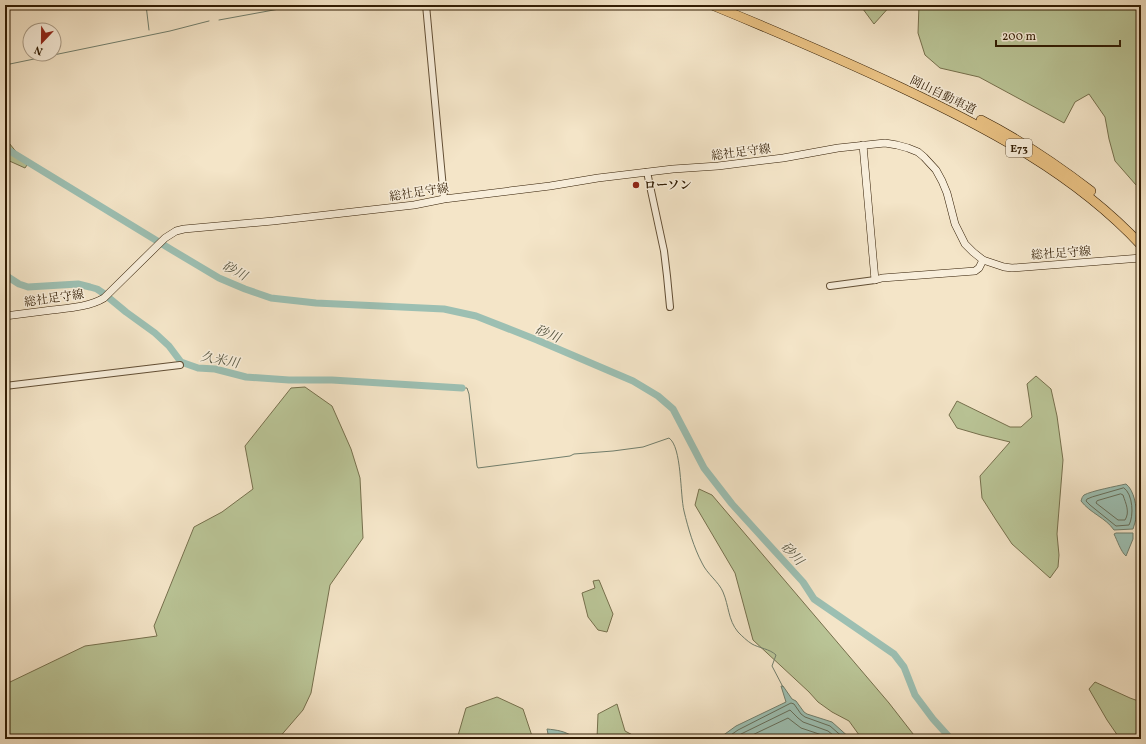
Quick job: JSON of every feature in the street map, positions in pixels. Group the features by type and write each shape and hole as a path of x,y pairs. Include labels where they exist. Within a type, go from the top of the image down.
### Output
{"highway":[{"name":"岡山自動車道","path":"712,5 881,75 996,134 1064,178 1116,220 1141,245"},
{"name":"岡山自動車道","path":"727,5 992,125 1031,148 1067,173 1096,195 1141,236"}],"main road":[{"name":"総社足守線","path":"5,316 97,302 106,296 165,238 176,231 184,229 273,221 414,205 444,199 647,172 718,166 783,158 838,148 885,143 897,144 918,152 936,170 947,193 959,234 965,244 983,260 1012,268 1141,258"},
{"path":"863,145 875,280 882,278 975,271 979,268 983,260"}],"street":[{"path":"426,5 444,199"},
{"path":"647,172 664,251 670,307"},
{"path":"830,286 875,280"},
{"path":"5,386 180,365"}],"green space":[{"path":"860,5 891,5 874,24"},
{"path":"919,5 1141,5 1141,188 1136,185 1115,161 1105,117 1089,94 1075,102 1064,123 979,77 940,68 925,55 918,33"},
{"path":"5,140 27,165 25,168 5,159"},
{"path":"1036,376 1051,389 1057,416 1063,460 1057,534 1059,555 1058,567 1050,578 1012,544 982,498 980,476 1010,442 957,428 949,415 957,401 1010,427 1021,427 1032,417 1027,384"},
{"path":"305,387 332,406 351,449 360,478 363,538 330,585 311,693 303,710 278,739 5,739 5,685 85,646 157,636 154,626 194,527 222,512 253,489 245,446 291,388"},
{"path":"699,489 712,495 889,703 917,739 862,739 849,721 832,712 818,702 753,640 735,573 695,505"},
{"path":"599,580 613,614 607,632 598,630 588,617 582,593 595,588 593,581"},
{"path":"1095,682 1141,702 1141,739 1120,739 1089,689"},
{"path":"497,697 523,709 533,739 457,739 466,708"},
{"path":"617,704 625,731 640,739 597,739 598,714"}],"water":[{"path":"1126,484 1133,494 1135,504 1136,518 1133,529 1114,530 1107,522 1081,501 1083,496 1087,493"},
{"path":"1133,533 1133,539 1126,556 1114,534"},
{"path":"781,686 783,686 804,712 832,722 851,739 718,739 736,726 786,702"},
{"path":"547,729 566,733 572,736 571,739 549,739"}],"waterway":[{"path":"146,5 149,30"},
{"path":"219,20 301,5"},
{"path":"5,65 170,31 209,21"},
{"name":"砂川","path":"5,148 219,278 245,289 271,298 316,303 444,309 476,316 633,381 658,396 673,409 704,468 732,504 803,582 814,599 894,654 904,667 915,695 933,719 951,739"},
{"name":"久米川","path":"5,275 19,284 28,287 78,284 97,289 155,333 169,346 181,362 198,368 215,369 246,377 289,380 332,380 462,388"},
{"path":"462,388 467,388 469,394 478,468 570,456 574,454 643,447 669,438 676,451 684,511 699,557 704,567 721,588 725,597 730,618 738,632 752,644 771,651 776,655 772,666 783,687"}],"place":[{"name":"ローソン","path":"636,185"}]}
